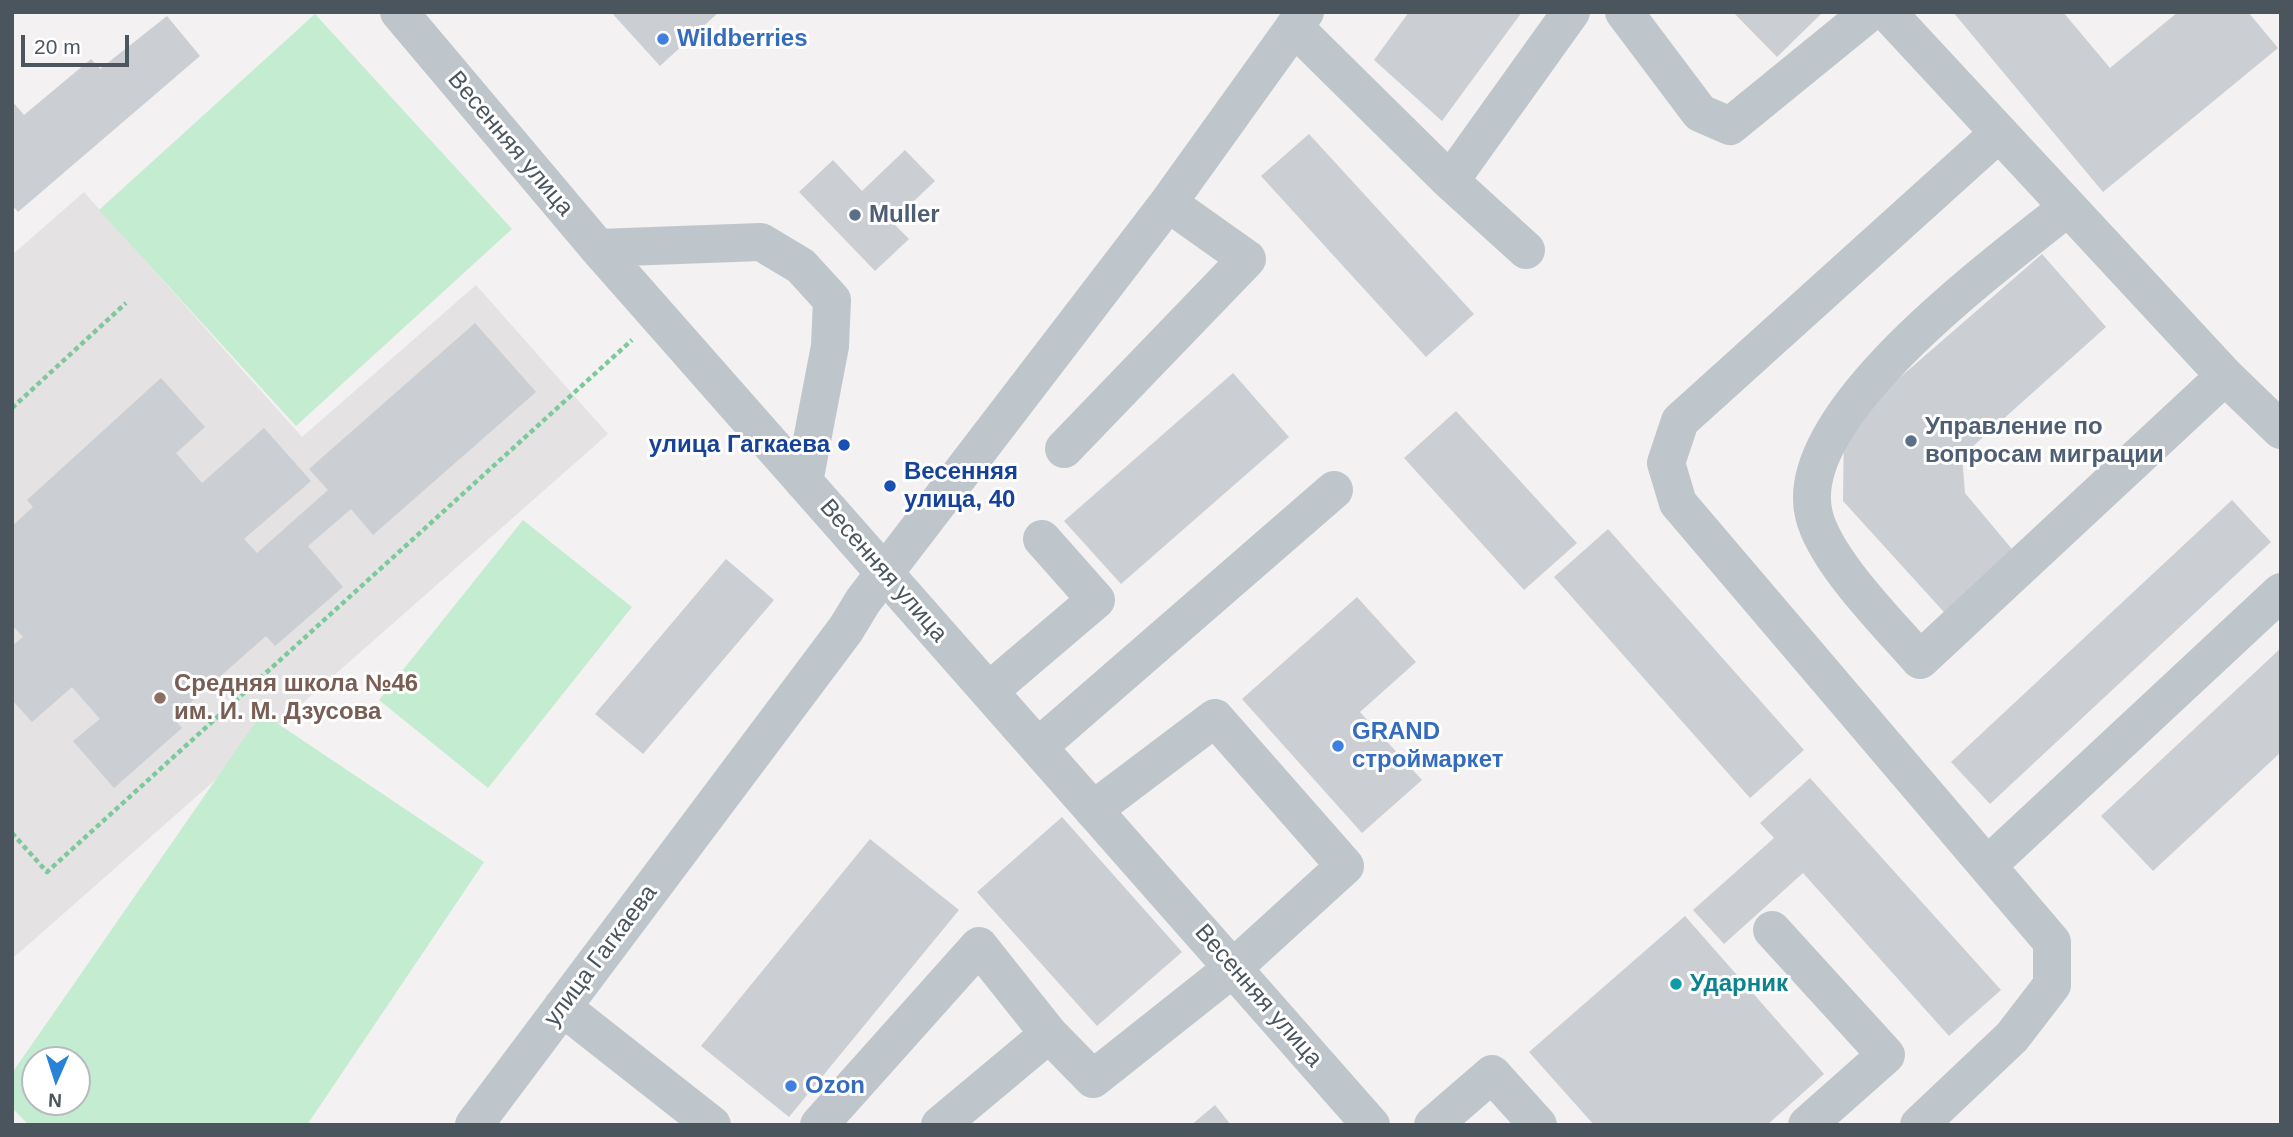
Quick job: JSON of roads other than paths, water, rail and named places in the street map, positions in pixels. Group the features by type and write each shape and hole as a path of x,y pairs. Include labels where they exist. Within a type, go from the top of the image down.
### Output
{"street":[{"name":"Весенняя улица","path":"400,12 598,248 1371,1125"},
{"path":"1450,181 1571,12"},
{"path":"1624,12 1700,113 1730,126 1870,12"},
{"path":"1887,12 2225,376 2281,430"},
{"path":"1300,19 1450,181 1526,250"},
{"name":"улица Гагкаева","path":"474,1125 1168,203 1300,19"},
{"path":"1919,1125 2012,1037 2052,985 2052,943 1678,503 1666,463 1680,421 1999,133"},
{"path":"1064,449 1247,258 1168,203"},
{"path":"2068,207 1949,304 1865,385 1825,446 1812,485 1813,514 1824,544 1920,660 2225,376"},
{"path":"598,248 761,242 801,266 832,300 830,346 804,482"},
{"path":"1038,747 1334,490"},
{"path":"989,691 1096,600 1042,539"},
{"path":"1988,865 2281,592"},
{"path":"819,1125 979,946 1049,1034 1093,1079 1233,968 1345,866 1214,718 1093,810"},
{"path":"1772,930 1886,1055 1807,1125"},
{"path":"562,1007 712,1125"},
{"path":"940,1125 1049,1034"},
{"path":"1433,1125 1492,1074 1538,1125"}],"place":[{"name":"Wildberries","path":"663,39"},
{"name":"Muller","path":"855,215"},
{"name":"Управление по вопросам миграции","path":"1911,441"},
{"name":"улица Гагкаева","path":"844,445"},
{"name":"Весенняя улица, 40","path":"890,486"},
{"name":"Средняя школа №46 им. И. М. Дзусова","path":"160,698"},
{"name":"GRAND строймаркет","path":"1338,746"},
{"name":"Ударник","path":"1676,984"},
{"name":"Ozon","path":"791,1086"}]}
